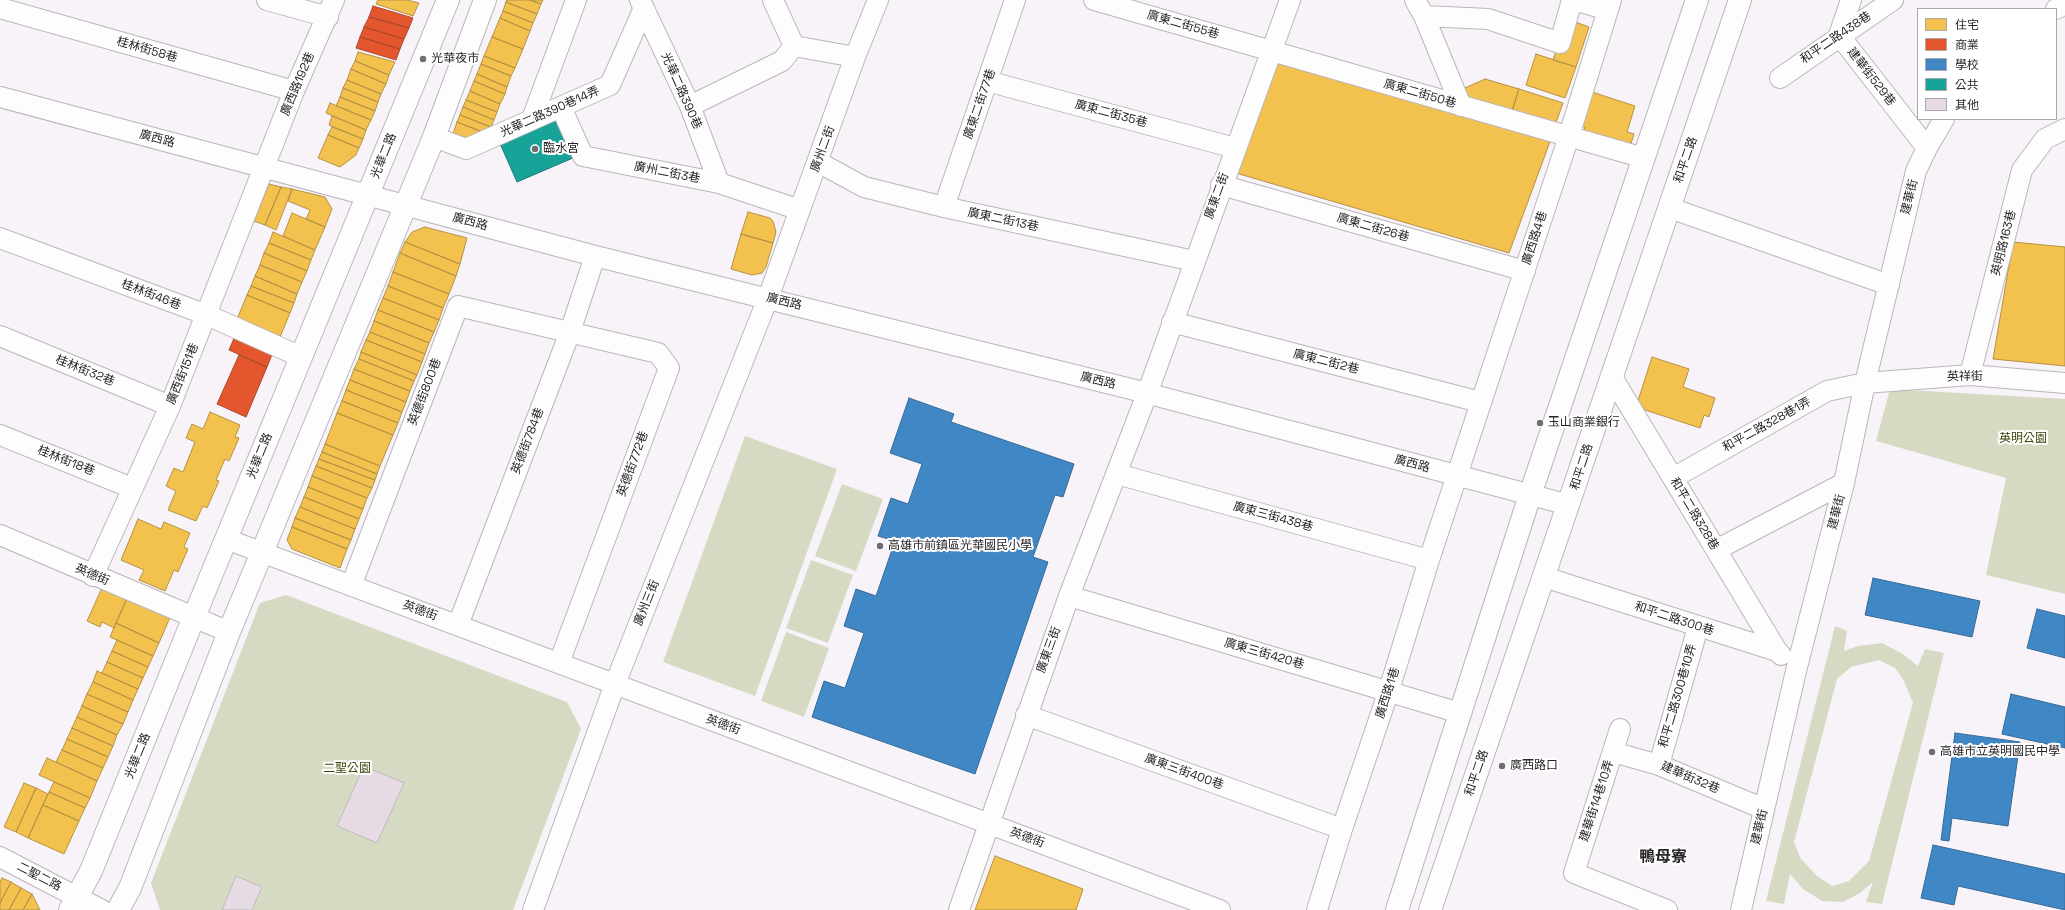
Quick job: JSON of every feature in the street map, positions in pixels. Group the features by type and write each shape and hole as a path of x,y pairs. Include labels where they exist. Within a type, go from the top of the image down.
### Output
{"street":[{"path":"267,0 331,8"},
{"name":"光華二路","path":"74,903 94,864 448,0"},
{"path":"118,910 130,888 229,632 434,137 485,0"},
{"path":"532,119 576,0"},
{"path":"773,0 794,46"},
{"name":"廣州二街","path":"768,298 855,57 878,0"},
{"name":"廣東二街77巷","path":"944,208 1015,0"},
{"name":"廣東二街55巷","path":"1094,0 1271,50"},
{"name":"廣東二街","path":"1147,394 1235,148 1290,0"},
{"path":"1419,8 1488,19 1560,43 1573,0 1610,5"},
{"path":"1397,910 1530,495 1697,0"},
{"name":"和平二路","path":"1430,910 1740,0"},
{"name":"建華街529巷","path":"1851,0 1839,35 1927,148"},
{"name":"和平二路438巷","path":"1780,78 1839,35 1893,0"},
{"name":"光華二路390巷14弄","path":"434,137 466,149 610,85 642,4"},
{"name":"光華二路390巷","path":"642,4 690,106 719,183"},
{"name":"廣西路4巷","path":"1456,476 1569,136 1610,5"},
{"name":"桂林街58巷","path":"0,8 294,91"},
{"name":"廣西路192巷","path":"264,168 294,91 331,8"},
{"path":"1419,8 1461,106"},
{"path":"794,46 855,57"},
{"path":"690,106 782,61 794,46"},
{"name":"廣東二街50巷","path":"1271,50 1644,158"},
{"name":"廣東二街35巷","path":"987,81 1235,148"},
{"name":"廣西路","path":"0,97 595,256 768,298 1147,394 1569,505"},
{"name":"廣州二街3巷","path":"561,107 583,156 719,183 800,210"},
{"name":"建華街","path":"1741,910 1796,671 1844,483 1865,383 1916,171 1927,148 1943,120"},
{"name":"英明路163巷","path":"1970,375 2022,170 2046,139 2065,130"},
{"name":"廣東二街13巷","path":"818,162 864,187 944,208 1194,261"},
{"name":"廣西街151巷","path":"93,576 170,406 264,168"},
{"name":"廣東二街26巷","path":"1222,185 1524,271"},
{"path":"1670,208 1889,285"},
{"name":"桂林街46巷","path":"0,238 207,315 301,357"},
{"name":"英德街784巷","path":"458,625 570,332 595,256"},
{"name":"廣州三街","path":"533,910 615,684 768,298"},
{"name":"英德街800巷","path":"351,586 458,306 570,332"},
{"name":"廣東二街2巷","path":"1172,322 1480,402"},
{"name":"英德街772巷","path":"559,663 669,368 658,353 570,332"},
{"name":"桂林街32巷","path":"0,336 170,406"},
{"name":"英祥街","path":"1865,383 1970,375 2065,383"},
{"name":"和平二路328巷","path":"1612,377 1777,650"},
{"name":"和平二路328巷1弄","path":"1672,478 1827,390 1865,383"},
{"name":"廣東三街","path":"959,910 1026,715 1069,596 1147,394"},
{"name":"桂林街18巷","path":"0,434 132,488"},
{"name":"廣東三街438巷","path":"1117,474 1428,560"},
{"name":"廣西路1巷","path":"1317,910 1342,829 1389,690 1428,560 1456,476"},
{"path":"1716,550 1844,483"},
{"name":"英德街","path":"0,535 93,576 229,632"},
{"name":"英德街","path":"226,539 1220,910"},
{"name":"和平二路300巷","path":"1544,577 1777,650"},
{"name":"廣東三街420巷","path":"1069,596 1389,690 1460,713"},
{"name":"和平二路300巷10弄","path":"1659,765 1698,626"},
{"path":"1777,650 1796,671"},
{"name":"廣東三街400巷","path":"1026,715 1342,829"},
{"name":"建華街14巷10弄","path":"1620,729 1574,873 1667,910"},
{"name":"建華街32巷","path":"1613,752 1659,765 1764,809"},
{"name":"二聖二路","path":"0,857 74,903 102,910"}],"green space":[{"name":"英明公園","path":"1890,389 2065,399 2065,594 1986,575 2006,478 1876,441"},
{"path":"745,436 837,469 755,696 663,662"},
{"path":"842,484 883,499 856,571 815,556"},
{"path":"811,560 853,575 828,643 786,628"},
{"name":"二聖公園","path":"286,595 567,702 581,729 513,910 160,910 151,883 260,603"},
{"path":"1835,626 1847,631 1844,651 1858,646 1882,643 1903,654 1918,666 1925,649 1944,653 1882,904 1866,902 1873,882 1860,893 1843,902 1822,901 1803,889 1790,874 1784,904 1766,901","holes":["1879,660 1895,668 1904,681 1913,703 1869,861 1849,881 1832,886 1817,876 1801,859 1794,842 1837,679 1851,667"]},
{"path":"786,632 829,648 804,717 761,701"}],"building: 住宅":[{"path":"378,0 407,0 419,3 413,16 376,4"},
{"path":"507,0 530,0 541,4 537,14 506,2"},
{"path":"530,0 543,0 541,4"},
{"path":"506,2 537,14 533,23 503,11"},
{"path":"503,11 533,23 530,31 500,18"},
{"path":"500,18 530,31 523,49 492,37"},
{"path":"1567,19 1589,27 1576,67 1553,60"},
{"path":"492,37 523,49 515,68 484,56"},
{"path":"358,52 395,62 389,75 355,61"},
{"path":"1536,54 1576,67 1565,98 1526,85"},
{"path":"1272,55 1551,139 1509,253 1229,171"},
{"path":"484,56 515,68 511,76 481,64"},
{"path":"355,61 389,75 386,84 351,69"},
{"path":"481,64 511,76 507,87 477,74"},
{"path":"351,69 386,84 381,94 347,80"},
{"path":"477,74 507,87 505,94 474,81"},
{"path":"1485,79 1519,89 1510,117 1460,102 1465,88"},
{"path":"347,80 381,94 378,102 343,88"},
{"path":"474,81 505,94 500,104 470,91"},
{"path":"343,88 378,102 375,111 340,97"},
{"path":"1519,89 1563,103 1553,131 1510,117"},
{"path":"470,91 500,104 497,112 466,100"},
{"path":"1589,91 1635,106 1627,132 1634,134 1625,163 1578,147 1585,127 1577,125"},
{"path":"340,97 375,111 371,120 336,106"},
{"path":"466,100 497,112 494,120 463,107"},
{"path":"330,103 371,120 366,130 326,113"},
{"path":"463,107 494,120 491,127 460,115"},
{"path":"460,115 491,127 488,134 457,122"},
{"path":"332,116 366,130 363,139 329,125"},
{"path":"457,122 488,134 474,143 453,134"},
{"path":"332,127 363,139 359,148 328,135"},
{"path":"328,135 359,148 356,155 340,167 318,158"},
{"path":"269,184 281,187 265,225 254,221"},
{"path":"281,187 292,189 276,230 265,225"},
{"path":"292,189 325,197 332,209 325,227 306,219 310,210 288,201"},
{"path":"748,212 770,218 773,221 776,232 773,243 741,234"},
{"path":"292,213 325,227 315,250 283,236"},
{"path":"425,227 467,238 460,264 405,242 412,232"},
{"path":"273,232 315,250 311,260 269,243"},
{"path":"741,234 773,243 766,267 762,273 752,275 731,269"},
{"path":"405,242 460,264 456,276 400,253"},
{"path":"2013,242 2065,247 2065,366 1993,359"},
{"path":"269,243 311,260 307,271 264,253"},
{"path":"264,253 307,271 302,282 260,265"},
{"path":"400,253 456,276 449,294 393,272"},
{"path":"260,265 302,282 297,294 255,276"},
{"path":"393,272 449,294 443,308 388,286"},
{"path":"255,276 297,294 294,303 251,286"},
{"path":"251,286 294,303 290,313 247,295"},
{"path":"388,286 443,308 439,320 383,298"},
{"path":"247,295 290,313 280,337 237,319"},
{"path":"383,298 439,320 434,332 378,310"},
{"path":"378,310 434,332 429,343 374,321"},
{"path":"374,321 429,343 425,354 370,332"},
{"path":"370,332 425,354 422,362 366,340"},
{"path":"366,340 422,362 417,375 361,352"},
{"path":"361,352 417,375 414,381 359,359"},
{"path":"1652,357 1689,369 1683,387 1715,398 1709,417 1704,415 1700,428 1636,407"},
{"path":"359,359 414,381 410,391 354,369"},
{"path":"354,369 410,391 406,402 350,380"},
{"path":"350,380 406,402 402,412 346,390"},
{"path":"346,390 402,412 398,423 342,401"},
{"path":"342,401 398,423 393,435 337,413"},
{"path":"210,412 240,425 235,437 239,438 229,461 225,459 216,480 219,481 207,508 203,506 196,521 168,510 176,491 166,486 174,468 183,472 195,442 186,438 192,424 203,429"},
{"path":"337,413 393,435 380,466 325,444"},
{"path":"325,444 380,466 377,474 322,452"},
{"path":"322,452 377,474 375,480 319,459"},
{"path":"319,459 375,480 372,488 316,466"},
{"path":"316,466 372,488 367,498 312,476"},
{"path":"312,476 367,498 363,509 308,487"},
{"path":"308,487 363,509 359,519 304,497"},
{"path":"304,497 359,519 355,529 300,507"},
{"path":"300,507 355,529 351,540 295,518"},
{"path":"295,518 351,540 347,549 292,527"},
{"path":"138,519 161,529 164,522 190,533 184,547 188,549 178,572 174,570 165,591 139,580 144,570 121,560"},
{"path":"292,527 347,549 340,568 292,549 287,540"},
{"path":"109,588 128,596 114,628 102,622 100,627 87,621 101,590"},
{"path":"128,596 171,615 159,643 116,623"},
{"path":"116,623 159,643 153,656 110,637"},
{"path":"117,640 153,656 148,667 112,651"},
{"path":"112,651 148,667 143,678 107,662"},
{"path":"107,662 143,678 138,689 102,673"},
{"path":"97,671 138,689 133,700 93,682"},
{"path":"93,682 133,700 128,712 87,694"},
{"path":"87,694 128,712 123,724 82,706"},
{"path":"82,706 123,724 117,735 77,717"},
{"path":"77,717 117,735 113,746 72,728"},
{"path":"72,728 113,746 108,757 67,739"},
{"path":"67,739 108,757 103,768 62,750"},
{"path":"62,750 103,768 97,781 56,762"},
{"path":"47,758 97,781 90,798 39,775"},
{"path":"54,782 90,798 85,808 49,792"},
{"path":"24,783 36,788 16,832 4,827"},
{"path":"36,788 48,794 28,838 16,832"},
{"path":"49,792 85,808 79,821 43,805"},
{"path":"43,805 79,821 64,854 28,838"},
{"path":"995,856 1083,889 1076,910 975,910"},
{"path":"2,878 11,882 0,903 0,882"},
{"path":"11,882 21,888 9,910 0,910 0,903"},
{"path":"21,888 32,894 23,910 9,910"},
{"path":"32,894 40,910 23,910"}],"building: 商業":[{"path":"373,6 413,18 409,28 369,17"},
{"path":"369,17 409,28 404,39 364,27"},
{"path":"364,27 404,39 400,49 360,37"},
{"path":"360,37 400,49 396,60 356,48"},
{"path":"235,336 273,352 267,367 229,350"},
{"path":"239,355 267,367 246,417 217,404"}],"building: 學校":[{"path":"909,398 954,414 951,422 1074,464 1063,497 1055,495 1033,557 1048,562 975,774 812,717 824,681 845,688 864,633 844,626 856,589 876,596 895,541 878,536 891,498 908,504 922,464 890,453"},
{"path":"1873,578 1980,601 1972,637 1865,615"},
{"path":"2037,609 2065,616 2065,658 2027,648"},
{"path":"2011,694 2065,707 2065,748 2002,734"},
{"path":"1955,733 2020,742 2008,826 1952,818 1949,841 1941,840"},
{"path":"1933,845 2065,874 2065,910 1958,886 1954,905 1921,898"}],"building: 公共":[{"name":"臨水宮","path":"554,115 573,158 517,182 498,139"}],"building: 其他":[{"path":"364,766 404,783 377,843 337,826"},
{"path":"236,876 262,887 252,910 222,910"}],"place":[{"name":"光華夜市","path":"423,59"},
{"name":"臨水宮","path":"535,149"},
{"name":"玉山商業銀行","path":"1540,423"},
{"name":"高雄市前鎮區光華國民小學","path":"880,546"},
{"name":"高雄市立英明國民中學","path":"1932,752"},
{"name":"廣西路口","path":"1502,766"}],"district":[{"name":"鴨母寮","path":"1663,858"}]}
